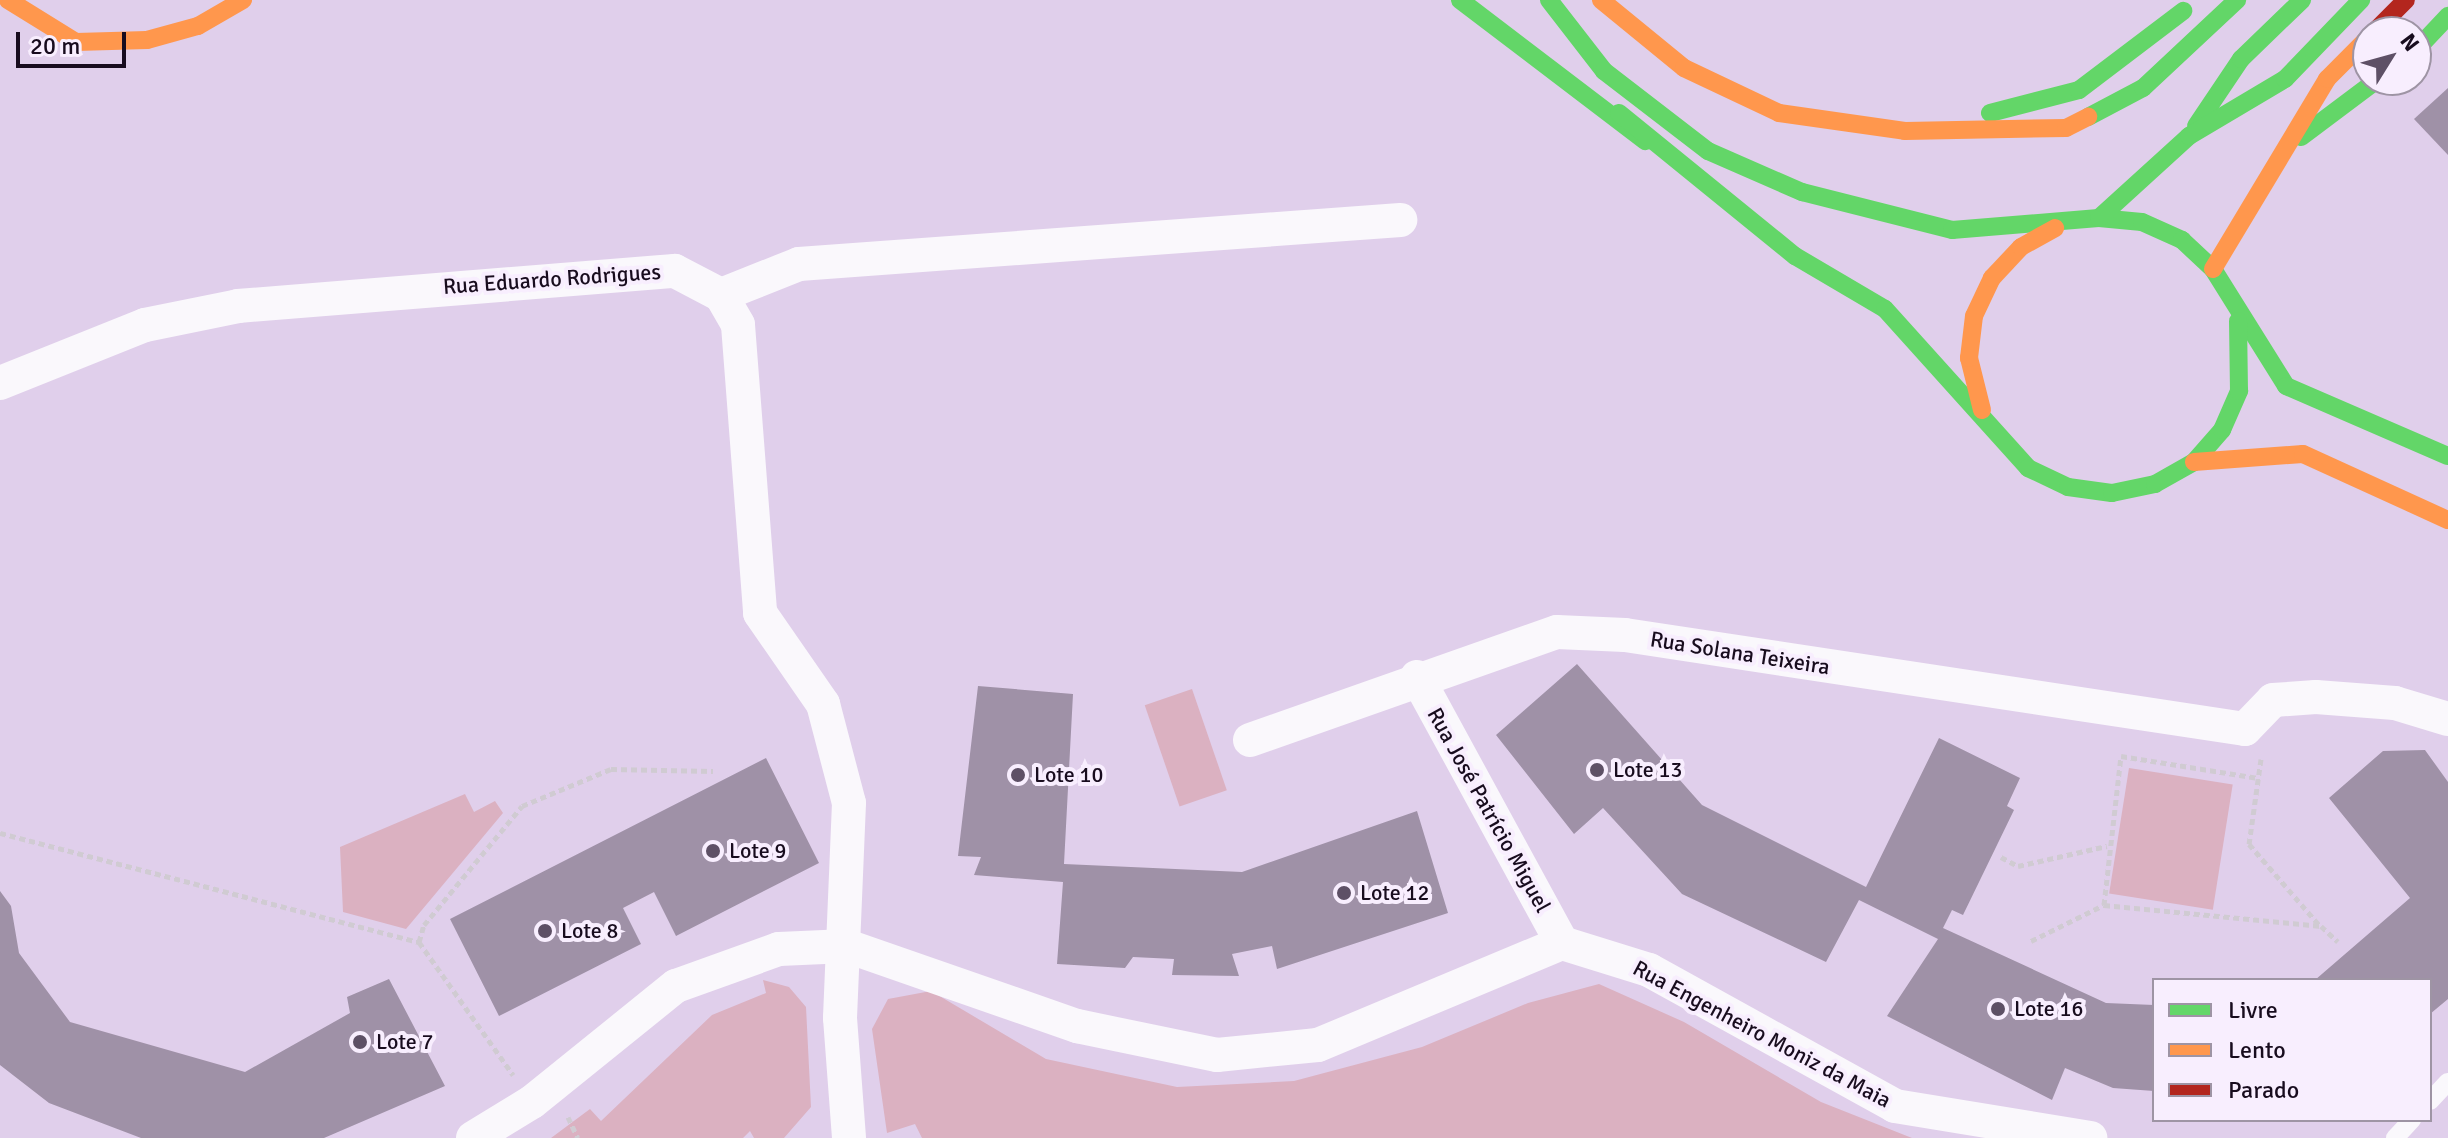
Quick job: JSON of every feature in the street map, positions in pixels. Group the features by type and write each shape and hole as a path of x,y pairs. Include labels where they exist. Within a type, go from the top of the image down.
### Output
{"main road":[{"path":"8,0 76,42 147,40 198,26 243,0"},
{"path":"1460,0 1795,256 1885,309 1935,356 1996,437 2028,468 2068,487 2097,491 2155,484 2194,462 2222,430 2239,391 2244,348 2235,306"},
{"path":"1549,0 1604,71 1708,151 1802,192 1952,230 2057,226 2099,218 2142,222 2182,240 2213,269 2286,386 2448,456"},
{"path":"1601,0 1684,68 1779,113 1905,131 2066,128 2143,88 2237,0"},
{"path":"1905,131 2079,90 2164,32 2193,0"},
{"path":"2189,136 2241,59 2302,0"},
{"path":"2099,218 2189,136 2285,79 2361,0"},
{"path":"2390,16 2406,0"},
{"path":"1530,12 1645,141"},
{"path":"2432,33 2448,16"},
{"path":"2213,269 2327,79 2352,54"},
{"path":"2280,153 2356,96"},
{"path":"1996,437 1977,400 1969,358 1974,316 1992,278 2021,247 2057,226"},
{"path":"2194,462 2303,454 2448,520"}],"street":[{"path":"845,1136 840,1018 847,946 849,803 823,704 760,613 738,325 721,295 799,264 1400,220"},
{"name":"Rua Eduardo Rodrigues","path":"2,382 145,325 253,304 675,271 721,295"},
{"name":"Rua Solana Teixeira","path":"1250,740 1417,677 1557,632 1625,635 2254,737"},
{"name":"Rua José Patrício Miguel","path":"1417,677 1562,943"},
{"path":"2254,737 2273,700 2316,697 2395,703 2448,719"},
{"path":"473,1138 532,1102 687,980 747,955 847,946 1077,1026 1217,1055 1318,1045 1562,943"},
{"name":"Rua Engenheiro Moniz da Maia","path":"1562,943 1649,970 1895,1106 2090,1138"}],"lane":[{"path":"2432,1099 2448,1082"},
{"path":"2395,1138 2410,1122"}],"path":[{"path":"2254,737 2258,778 2249,844 2338,942"},
{"path":"2104,905 2107,846 2121,756 2258,778"},
{"path":"419,942 424,925 522,806 611,769 713,771"},
{"path":"0,833 419,942 532,1102"},
{"path":"2001,857 2018,866 2107,846"},
{"path":"2031,941 2104,905 2321,926"}],"shaded area":[{"path":"1192,689 1227,790 1180,806 1145,705"},
{"path":"2129,768 2233,784 2213,910 2109,893"},
{"path":"465,794 474,812 495,801 503,813 406,929 343,912 340,847"},
{"path":"763,980 789,987 806,1007 811,1107 784,1138 754,1138 750,1131 743,1138 551,1138 590,1109 601,1121 712,1015 766,993"},
{"path":"1599,984 1684,1022 1821,1102 1912,1138 922,1138 915,1124 887,1133 872,1029 888,999 931,991 1046,1059 1177,1087 1294,1081 1422,1047 1528,1003"}],"building":[{"path":"2448,88 2448,155 2414,119"},
{"path":"1577,664 1702,805 1866,887 1939,738 2020,778 2007,806 2014,810 1963,915 1952,910 1943,928 2106,1003 2152,1005 2152,1091 2113,1088 2065,1068 2052,1100 1887,1016 1938,939 1859,900 1826,962 1682,894 1603,808 1574,834 1496,735"},
{"path":"978,686 1073,694 1064,864 1242,872 1417,811 1448,913 1277,969 1272,946 1232,954 1239,976 1172,975 1174,959 1133,957 1125,968 1057,964 1063,882 974,875 981,857 958,856"},
{"path":"2425,750 2448,782 2448,999 2432,1012 2432,978 2317,978 2410,898 2329,798 2383,751"},
{"path":"766,758 819,863 676,936 654,892 623,908 641,944 499,1016 450,919"},
{"path":"0,891 11,906 19,953 70,1022 245,1072 350,1013 347,997 389,979 445,1086 324,1138 141,1138 49,1103 0,1065"}],"traffic: fast":[{"path":"1460,0 1645,141"},
{"path":"1549,0 1604,71 1708,151 1802,192 1952,230 2099,218 2142,222 2182,240 2213,269 2286,386 2448,456"},
{"path":"2088,117 2143,88 2237,0"},
{"path":"2196,126 2241,59 2302,0"},
{"path":"2099,218 2189,136 2285,79 2361,0"},
{"path":"1990,113 2079,90 2183,11"},
{"path":"2432,33 2448,16"},
{"path":"2301,137 2356,96"},
{"path":"1619,113 1795,256 1885,309 2028,468 2068,487 2112,493 2155,484 2194,462 2222,430 2239,391 2238,321"}],"traffic: slow":[{"path":"8,0 76,42 147,40 198,26 243,0"},
{"path":"1601,0 1684,68 1779,113 1905,131 2066,128 2088,117"},
{"path":"2213,269 2327,79 2352,54"},
{"path":"1982,410 1969,358 1974,316 1992,278 2021,247 2055,228"},
{"path":"2194,462 2303,454 2448,520"}],"traffic: jam":[{"path":"2390,16 2406,0"}],"place":[{"name":"Lote 13","path":"1597,770"},
{"name":"Lote 10","path":"1018,775"},
{"name":"Lote 9","path":"713,851"},
{"name":"Lote 12","path":"1344,893"},
{"name":"Lote 8","path":"545,931"},
{"name":"Lote 16","path":"1998,1009"},
{"name":"Lote 7","path":"360,1042"}]}
